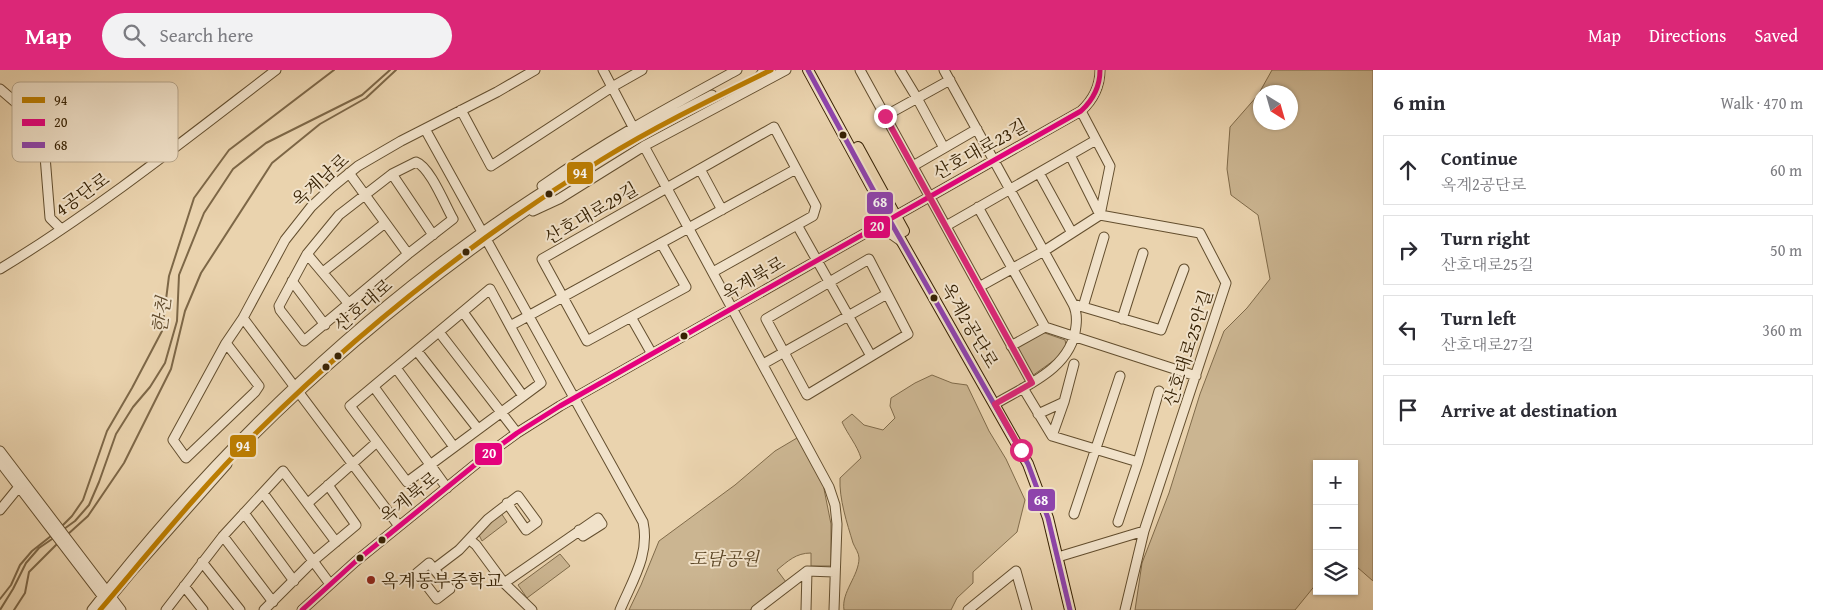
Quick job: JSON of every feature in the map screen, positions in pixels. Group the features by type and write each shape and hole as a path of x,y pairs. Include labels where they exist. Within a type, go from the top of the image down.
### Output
{"main road":[{"name":"옥계2공단로","path":"808,70 1031,459 1046,494 1061,556 1070,608"},
{"name":"옥계2공단로","path":"815,70 893,217 904,244 998,402"}],"street":[{"name":"4공단로","path":"178,146 276,70"},
{"name":"옥계남로","path":"226,343 259,386 256,392 186,458 173,440 226,343 243,318 285,240 298,222 331,188 349,173 382,152 535,70"},
{"path":"603,70 633,127"},
{"path":"461,110 491,166 612,87 642,70"},
{"path":"485,236 496,221 564,169 633,127 737,70"},
{"path":"752,87 764,70"},
{"path":"519,215 559,199 644,146 786,70"},
{"path":"900,70 918,98 944,148"},
{"path":"944,70 1073,304 1077,317 1075,337 1054,368 1028,386 998,402"},
{"name":"산호대로23길","path":"893,217 1081,111 1095,95 1100,78 1100,70"},
{"path":"864,71 885,116 1012,346 1038,414 1052,436 1138,462"},
{"path":"885,116 950,80"},
{"path":"0,89 12,99"},
{"name":"산호대로","path":"100,610 227,463 297,389 388,314 485,236 529,201 574,172 675,114 713,96 603,159 485,236"},
{"path":"979,286 1044,251 1100,215 1110,166 1081,111"},
{"name":"산호대로29길","path":"661,243 686,287 587,342 542,259 774,127 816,206 813,216 713,272"},
{"path":"425,129 640,513 645,530 645,547 642,560 620,610"},
{"path":"913,166 977,129"},
{"path":"946,226 1096,140"},
{"name":"산호대로29길","path":"644,146 829,487 835,506 838,538 834,572 834,610"},
{"path":"1070,155 1100,215"},
{"path":"45,162 50,218 61,229"},
{"name":"4공단로","path":"0,269 61,229 156,162"},
{"path":"416,162 421,165 427,172 453,219 304,341 280,310 281,301 307,254 339,215 392,174 416,162"},
{"path":"700,169 722,210"},
{"path":"510,326 796,169"},
{"path":"349,173 408,254"},
{"path":"1039,173 1072,233"},
{"path":"392,174 432,235"},
{"path":"978,208 1013,268 1044,327 1196,376"},
{"name":"산호대로25안길","path":"1100,215 1200,233 1226,284 1144,531 1125,610"},
{"name":"옥계북로","path":"302,610 399,526 517,433 893,217"},
{"path":"323,272 385,223"},
{"path":"797,225 871,356"},
{"path":"872,229 887,231 904,244"},
{"path":"1083,307 1104,237"},
{"path":"1122,319 1143,253"},
{"path":"307,254 349,304"},
{"path":"869,259 887,294 908,334 807,395 766,319 869,259"},
{"path":"1073,304 1161,330 1184,269"},
{"path":"292,281 325,325"},
{"path":"490,289 510,326 541,383 407,482 350,406 490,289"},
{"path":"763,364 887,294"},
{"path":"463,312 522,396"},
{"path":"631,317 652,354"},
{"path":"243,318 399,526"},
{"path":"1012,346 1044,327"},
{"path":"439,332 517,433"},
{"path":"417,351 478,429"},
{"path":"1052,436 1064,402 1074,364"},
{"path":"396,368 454,447"},
{"path":"1074,514 1120,376"},
{"path":"374,387 447,488"},
{"path":"1118,522 1159,392"},
{"path":"1038,414 1064,402"},
{"path":"308,503 377,442"},
{"path":"0,451 21,484 108,599 121,610"},
{"path":"0,462 21,484"},
{"path":"166,610 202,562 244,512 283,471 336,542"},
{"path":"0,510 21,484"},
{"path":"264,610 313,561 356,525 328,486"},
{"path":"263,493 330,584"},
{"path":"434,569 459,550 488,519 507,503"},
{"path":"244,512 294,581"},
{"path":"504,583 579,530"},
{"path":"1061,556 1144,531"},
{"path":"224,536 272,602"},
{"path":"470,540 476,545 504,583 532,610"},
{"path":"202,562 240,610"},
{"path":"756,610 807,571 834,572"},
{"path":"806,610 807,571"},
{"path":"968,610 1016,571 1027,610"},
{"path":"184,586 203,610"},
{"name":"산호대로","path":"92,610 108,599"}],"green space":[{"path":"1272,70 1373,70 1373,581 1358,568 1358,460 1313,460 1313,588 1295,610 1135,610 1142,563 1169,493 1200,394 1224,331 1247,308 1270,279 1258,215 1231,195 1227,169 1230,127 1253,101 1253,130 1298,130 1298,85 1264,85"},
{"path":"1042,332 1065,340 1067,349 1032,376 1016,347"},
{"path":"932,375 952,383 967,385 1025,500 1017,532 973,572 973,583 957,598 951,610 844,610 847,590 856,571 859,558 844,511 840,478 861,458 842,422 852,414 864,425 883,430 895,418 890,406 891,398"},
{"name":"도담공원","path":"802,435 823,484 831,524 831,566 811,566 811,553 801,554 792,558 777,570 786,582 750,610 629,610 659,541 735,485 775,451"},
{"path":"501,513 507,522 482,541 478,533"},
{"path":"560,554 570,566 527,598 518,585"}],"waterway":[{"path":"62,526 83,500 107,431 162,331 169,276 194,198 229,150 334,70"},
{"name":"한천","path":"64,529 75,521 89,505 116,434 165,363 177,321 179,275 204,213 233,169 266,143 362,95 390,70"},
{"path":"67,535 88,516 124,463 171,369 185,311 201,273 272,163 320,124 366,98 396,70"},
{"path":"0,599 11,585 20,565 32,551 51,536"},
{"name":"한천","path":"0,610 26,563 39,548 55,537"},
{"path":"14,610 25,593 29,572 58,543"}],"tunnel":[{"path":"715,98 771,70"}],"transit line":[{"name":"94","path":"100,610 235,454 336,358 421,287 509,221 601,160 664,124 771,70"},
{"name":"68","path":"808,70 889,219 1028,464 1048,518 1070,610"},
{"name":"20","path":"302,610 355,562 517,433 560,406 1081,111 1095,93 1099,82 1100,70"}],"place":[{"name":"옥계동부중학교","path":"371,580"}],"route":[{"path":"885,116 1032,383 995,404 1021,450"}]}
